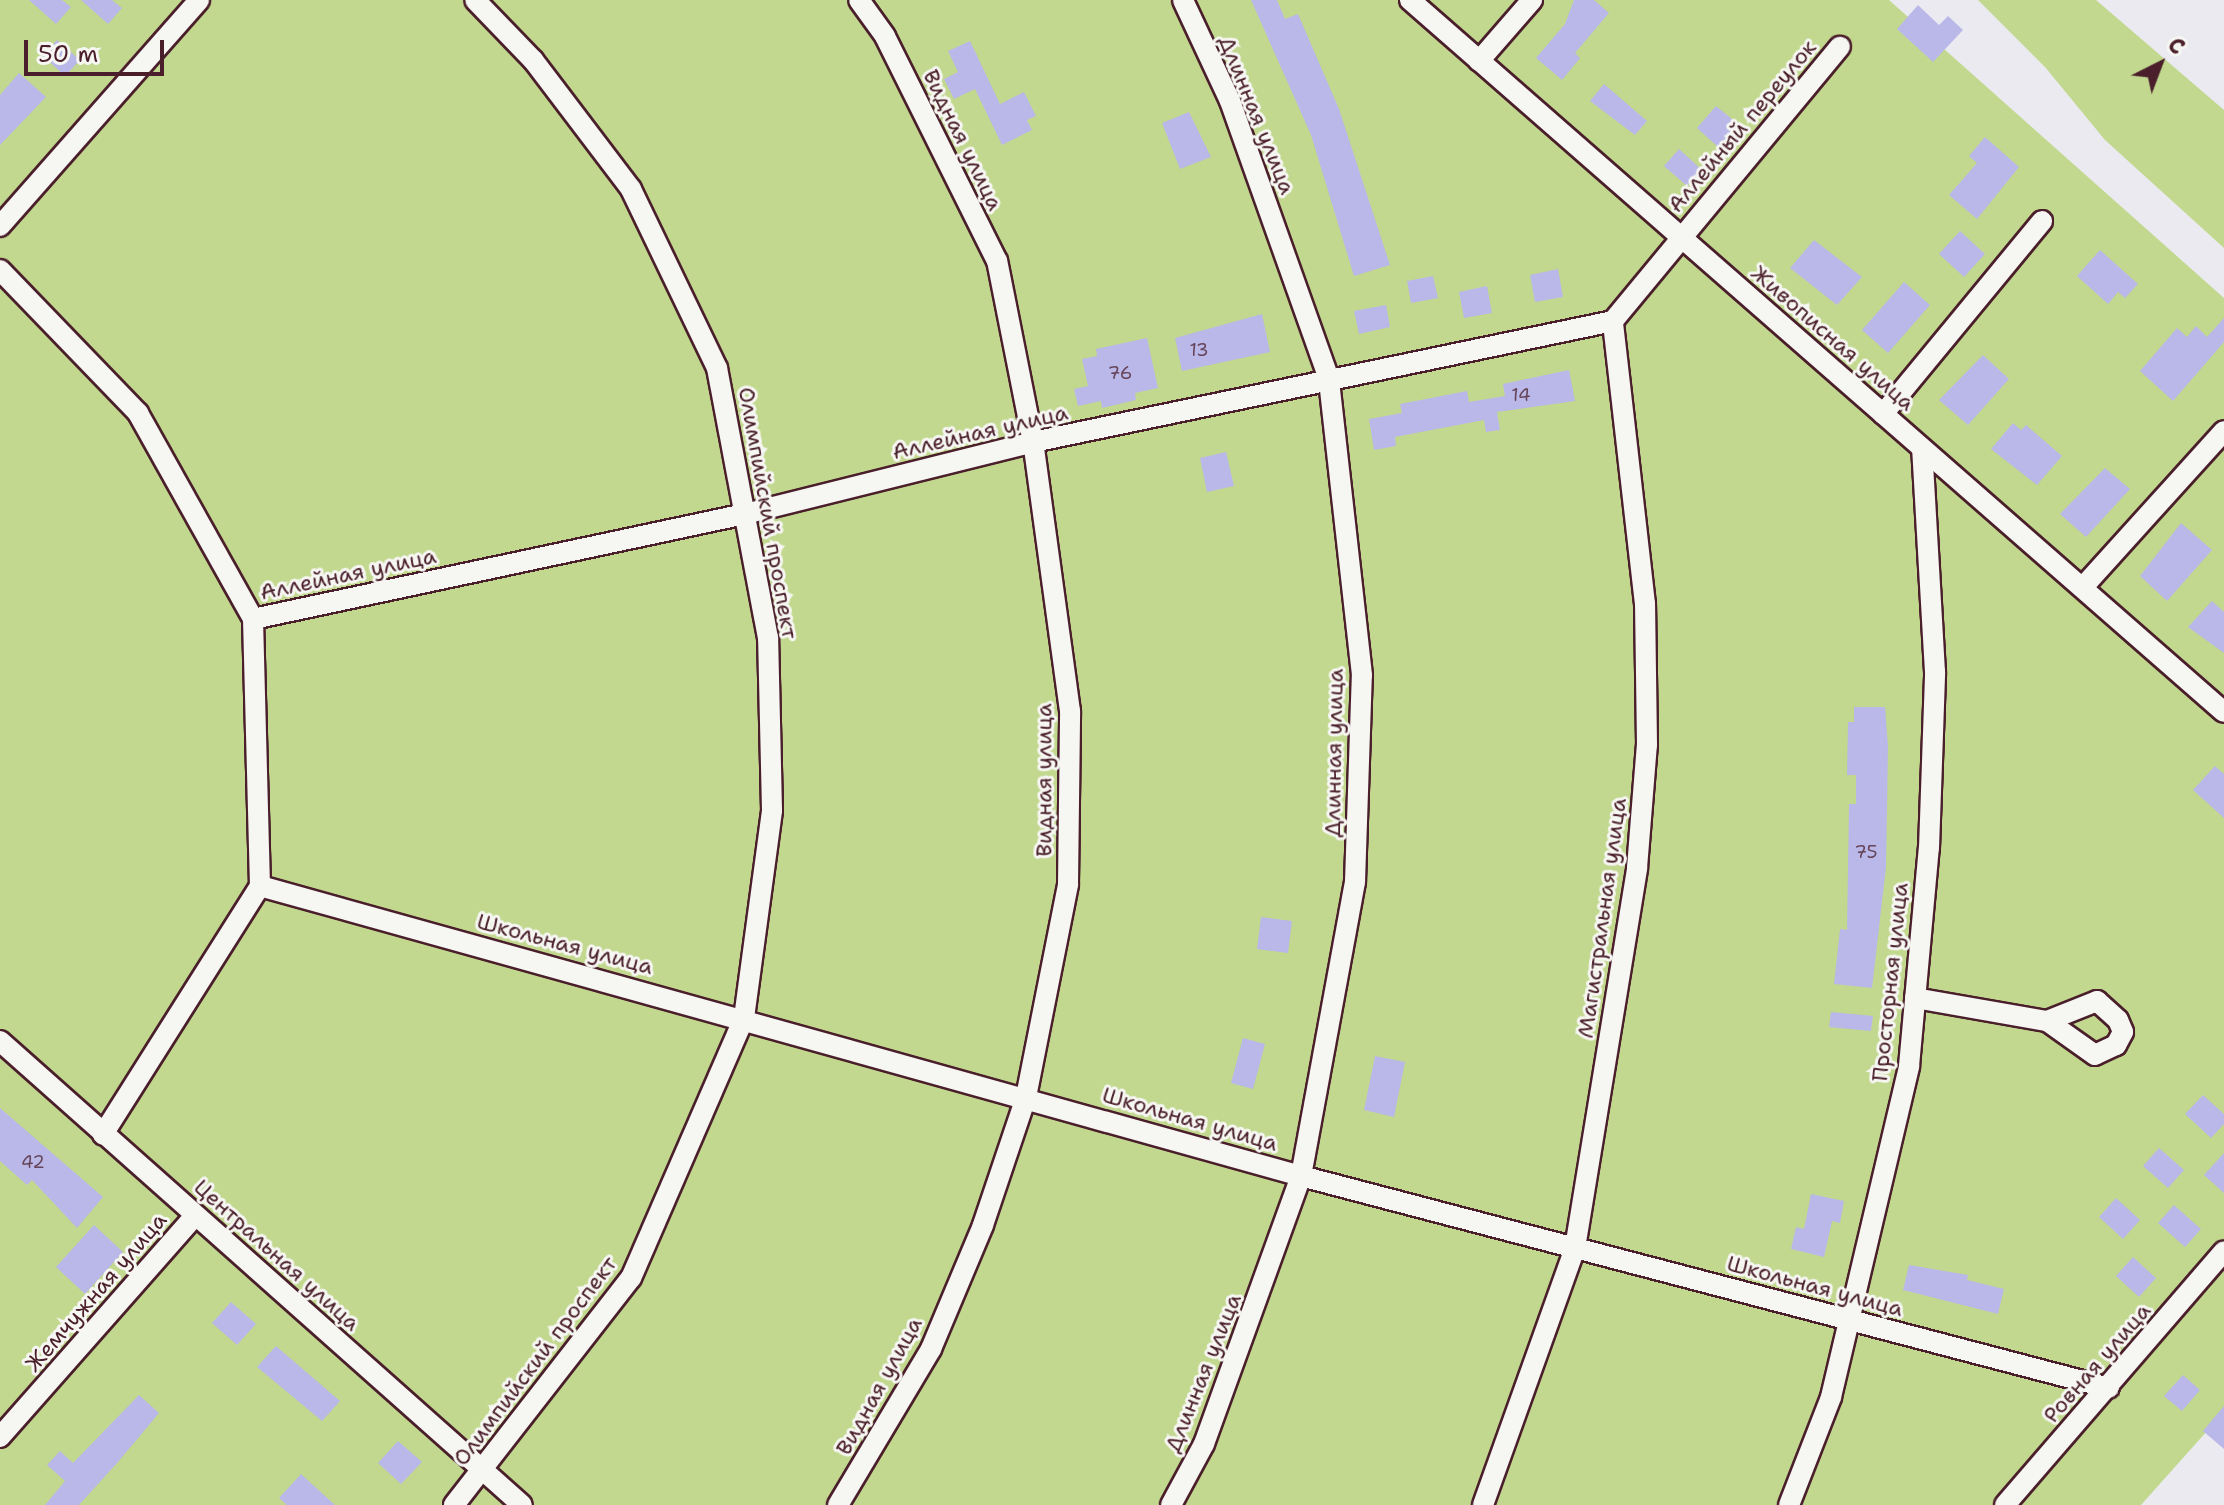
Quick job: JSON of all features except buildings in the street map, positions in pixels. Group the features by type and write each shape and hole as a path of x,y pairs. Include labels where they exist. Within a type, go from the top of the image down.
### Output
{"street":[{"path":"0,226 199,0"},
{"name":"Олимпийский проспект","path":"454,1505 484,1471 631,1278 744,1018 772,810 768,638 717,368 631,189 533,60 475,0"},
{"name":"Видная улица","path":"838,1505 931,1349 983,1225 1026,1097 1068,884 1070,711 1033,442 997,261 885,36 859,0"},
{"name":"Длинная улица","path":"1171,1505 1204,1444 1301,1176 1355,882 1362,675 1329,379 1230,101 1183,0"},
{"name":"Живописная улица","path":"1410,0 2224,712"},
{"path":"1479,61 1532,0"},
{"name":"Аллейный переулок","path":"1681,236 1840,47"},
{"path":"1883,414 2042,221"},
{"path":"1613,321 1681,236"},
{"path":"0,270 138,413 253,619 260,886 103,1134"},
{"name":"Аллейная улица","path":"253,619 745,514 1033,442 1613,321"},
{"name":"Магистральная улица","path":"1483,1505 1575,1248 1637,868 1647,745 1645,604 1613,321"},
{"path":"2083,587 2224,431"},
{"name":"Просторная улица","path":"1789,1505 1831,1397 1909,1066 1929,848 1935,672 1922,449"},
{"name":"Школьная улица","path":"260,886 744,1018 1301,1176 2109,1388"},
{"path":"1915,998 2047,1021"},
{"name":"Центральная улица","path":"0,1041 522,1505"},
{"name":"Жемчужная улица","path":"0,1437 195,1216"},
{"name":"Ровная улица","path":"2005,1505 2224,1251"}],"green space":[{"path":"0,0 1889,0 2224,298 2224,1412 2141,1505 0,1505"},
{"path":"1978,0 2096,0 2224,110 2224,248 2105,140 2045,67"}]}
